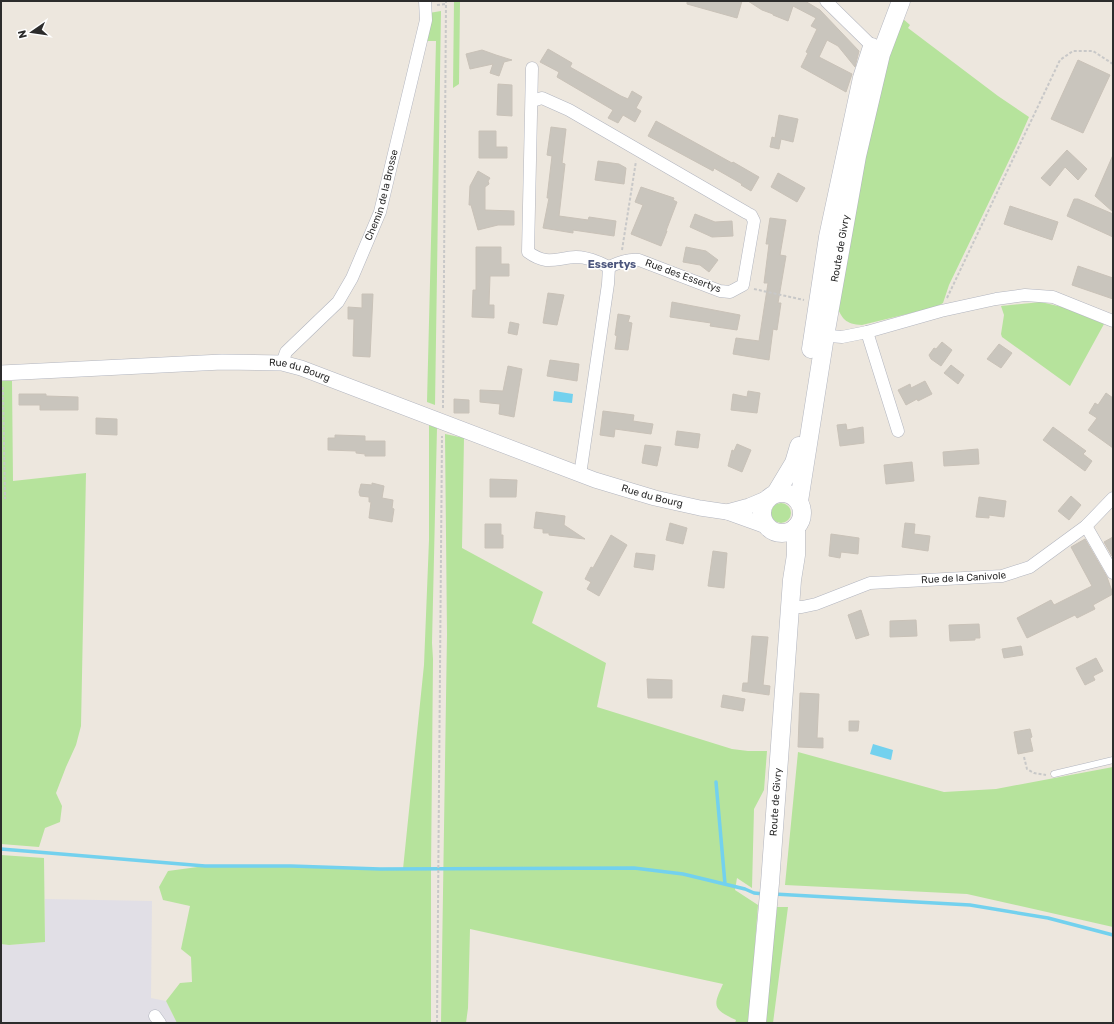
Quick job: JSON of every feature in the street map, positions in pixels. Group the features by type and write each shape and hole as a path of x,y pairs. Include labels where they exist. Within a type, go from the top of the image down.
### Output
{"main road":[{"name":"Route de Givry","path":"877,50 889,1"},
{"name":"Route de Givry","path":"799,501 819,336 817,303 828,237 862,78 901,1"},
{"name":"Route de Givry","path":"772,495 794,463 799,448 819,336 848,147"},
{"path":"785,492 791,494 799,501 802,509 801,519 792,530 784,533 771,529 762,517 762,507 772,495 785,492"},
{"name":"Route de Givry","path":"757,1023 770,883 792,580 796,555 796,527"},
{"name":"Route de Givry","path":"771,529 782,541 792,580"}],"street":[{"name":"Chemin de la Brosse","path":"282,363 286,352 338,302 352,278 380,212 426,20 425,1"},
{"path":"826,1 877,50"},
{"name":"Rue des Essertys","path":"532,68 528,252 542,260 557,260 577,257 588,258 615,265 630,259 639,260 720,291 730,292 743,285"},
{"path":"532,101 542,98 569,110 751,215 754,221 754,227 743,285"},
{"path":"580,475 608,284 615,265"},
{"path":"819,336 842,337 867,332 941,311 996,299 1025,295 1053,297 1113,321"},
{"path":"867,332 898,431"},
{"name":"Rue du Bourg","path":"2,373 222,362 282,363 301,368 580,475 628,491 655,498 700,508 727,512 771,529"},
{"name":"Rue du Bourg","path":"727,512 749,506 772,495"},
{"name":"Rue de la Canivole","path":"791,607 802,607 816,604 870,583 1002,576 1030,567 1086,526 1113,498"},
{"path":"1086,526 1113,573"}],"lane":[{"path":"1054,774 1113,760"}],"path":[{"path":"941,311 1060,60 1073,51 1093,51 1113,64"},
{"path":"615,265 638,150"},
{"path":"743,285 758,291 817,303"},
{"path":"2,373 5,499"},
{"path":"1024,757 1027,769 1034,773 1045,775 1054,774"},
{"path":"437,1023 438,855"}],"shaded area":[{"path":"45,899 152,901 151,998 166,1001 177,1023 1,1023 1,944 9,945 45,942"}],"green space":[{"path":"454,1 460,1 459,84 453,88"},
{"path":"441,11 435,405 427,402 436,41 426,41 429,13"},
{"path":"902,18 910,25 908,28 998,96 1029,117 949,285 943,303 936,307 862,325 845,320 836,304 876,89"},
{"path":"1041,302 1062,307 1104,324 1070,386 1002,337 1001,334 1004,315 1001,306"},
{"path":"1,381 12,381 13,481 86,473 81,726 76,745 56,793 62,806 60,822 45,828 39,847 1,844"},
{"path":"429,425 437,428 432,643 431,1023 177,1023 166,1001 180,983 192,982 191,957 181,949 190,906 163,900 159,887 168,871 205,866 291,866 403,869 424,665 429,540"},
{"path":"445,434 464,438 462,548 543,592 532,623 606,663 597,707 732,749 767,751 764,790 754,809 752,888 737,878 735,890 758,905 749,1023 735,1023 736,1020 719,1010 716,1002 723,984 470,929 468,1008 466,1023 441,1023 447,634"},
{"path":"781,503 788,506 791,513 788,520 781,523 774,520 771,513 774,506"},
{"path":"798,752 944,792 996,789 1113,767 1113,927 967,894 785,885"},
{"path":"1,855 44,858 45,942 9,945 1,944"},
{"path":"777,907 788,907 773,1023 765,1023"}],"water":[{"path":"554,391 573,394 572,403 553,401"},
{"path":"873,744 893,750 891,760 870,754"}],"building":[{"path":"687,1 742,1 737,18 687,4"},
{"path":"748,1 805,1 820,10 859,51 855,67 838,46 827,40 819,57 852,74 846,92 801,67 808,53 806,52 817,29 811,26 816,18 793,6 788,21 762,10"},
{"path":"548,49 572,63 570,67 621,96 628,99 632,91 642,97 636,108 641,111 635,122 623,115 618,123 608,118 613,110 557,77 559,72 540,62"},
{"path":"482,50 512,60 504,62 499,76 490,73 493,64 470,69 466,54"},
{"path":"1078,60 1110,75 1083,133 1051,119"},
{"path":"498,84 512,85 512,116 497,115"},
{"path":"779,115 798,119 793,142 781,139 779,149 770,147 772,137 775,138"},
{"path":"656,121 759,177 751,191 714,168 713,171 648,136"},
{"path":"551,127 566,129 562,163 565,164 559,216 588,220 589,217 616,221 614,236 573,230 573,233 543,228 549,198 547,198 552,156 547,155"},
{"path":"479,131 496,131 496,147 507,147 507,158 479,158"},
{"path":"1067,150 1087,169 1078,180 1065,167 1050,186 1041,178"},
{"path":"1113,155 1113,212 1095,196"},
{"path":"598,161 619,164 626,168 624,184 595,180"},
{"path":"478,171 490,178 488,181 489,184 485,187 485,210 514,211 514,225 498,225 478,230 471,205 469,205 470,186"},
{"path":"778,173 805,188 797,202 771,187"},
{"path":"641,187 674,198 673,200 677,202 661,246 631,234 643,205 635,202"},
{"path":"1074,199 1078,199 1113,214 1113,237 1067,216"},
{"path":"1010,206 1058,222 1052,240 1004,224"},
{"path":"695,214 715,222 732,221 733,236 712,237 690,227"},
{"path":"770,218 786,220 780,255 786,256 778,303 781,303 777,330 773,329 769,360 733,354 736,338 759,341 768,283 764,283 769,244 766,244"},
{"path":"476,247 501,247 501,264 509,264 509,276 490,276 489,305 494,305 494,318 472,317 473,290 476,290"},
{"path":"686,247 706,251 718,260 709,272 700,265 683,262"},
{"path":"1078,266 1113,278 1113,299 1072,285"},
{"path":"548,293 564,295 557,325 543,323"},
{"path":"362,294 373,294 370,357 353,356 354,319 348,319 348,307 362,308"},
{"path":"672,302 740,315 737,330 710,326 711,323 670,317"},
{"path":"618,314 630,316 628,322 632,323 628,350 615,349"},
{"path":"510,322 519,324 517,335 508,333"},
{"path":"942,342 952,350 941,366 931,359 929,355 934,348 936,349"},
{"path":"999,344 1012,353 1001,368 987,359"},
{"path":"550,360 579,364 577,381 547,376"},
{"path":"951,365 964,375 958,384 944,373"},
{"path":"508,366 522,369 514,417 499,414 500,404 480,402 480,390 503,391"},
{"path":"925,381 932,394 918,401 917,399 906,405 898,390 910,384 911,388"},
{"path":"748,391 760,393 757,413 731,410 733,394 747,397"},
{"path":"1106,393 1113,398 1113,448 1088,430 1097,418 1089,413 1095,403 1098,405"},
{"path":"19,394 46,394 46,396 78,397 78,410 40,410 40,405 19,405"},
{"path":"454,399 469,400 469,413 454,413"},
{"path":"603,411 634,415 633,421 653,424 651,434 615,429 614,437 600,435"},
{"path":"96,418 117,419 117,435 96,434"},
{"path":"846,424 847,430 863,427 864,443 840,446 837,425"},
{"path":"1053,427 1086,451 1083,454 1092,461 1085,471 1043,440"},
{"path":"677,431 700,434 698,448 675,445"},
{"path":"335,435 365,436 365,441 385,441 385,456 365,456 365,454 356,453 356,451 328,450 328,438 335,438"},
{"path":"737,444 751,450 742,472 728,466 732,450 734,451"},
{"path":"645,445 661,447 657,466 642,463"},
{"path":"978,449 979,464 944,466 943,452"},
{"path":"912,462 914,481 886,484 884,465"},
{"path":"490,479 517,480 516,497 490,497"},
{"path":"372,483 384,486 382,498 393,500 392,508 394,509 392,522 369,518 371,502 369,502 369,497 360,496 359,492 361,484 372,485"},
{"path":"1071,496 1081,505 1069,520 1058,511"},
{"path":"979,497 1006,501 1004,517 989,515 989,518 976,517"},
{"path":"536,512 565,516 564,525 585,539 543,533 543,529 534,528"},
{"path":"670,523 687,528 683,544 666,540"},
{"path":"905,523 915,524 914,534 930,536 928,551 902,547"},
{"path":"485,524 501,524 503,548 485,548"},
{"path":"831,534 859,538 858,554 841,552 840,558 829,556"},
{"path":"611,535 627,545 599,596 587,589 591,582 585,579 591,567 593,568"},
{"path":"1113,537 1113,556 1112,556 1104,542"},
{"path":"1085,539 1107,577 1113,594 1093,605 1095,609 1077,618 1075,615 1027,638 1017,618 1051,600 1054,605 1092,586 1071,547"},
{"path":"713,551 727,553 724,588 708,586"},
{"path":"636,553 655,555 653,570 634,567"},
{"path":"861,610 869,635 856,639 848,615"},
{"path":"916,620 917,636 890,637 890,621"},
{"path":"979,624 980,638 975,638 975,640 950,641 949,625"},
{"path":"752,636 768,637 763,685 770,686 769,695 742,691 743,683 748,683"},
{"path":"1021,646 1023,655 1004,658 1002,649"},
{"path":"1096,658 1103,671 1093,676 1095,680 1085,685 1076,668"},
{"path":"647,679 672,680 672,698 648,698"},
{"path":"800,693 819,694 817,738 823,738 823,748 798,747"},
{"path":"723,695 745,699 743,711 721,707"},
{"path":"849,721 859,721 858,731 849,731"},
{"path":"1030,729 1032,737 1030,738 1033,751 1018,754 1014,732"}],"waterway":[{"path":"716,782 725,884"},
{"path":"1,849 205,866 291,866 380,869 634,868 683,874 745,889 754,893 764,894"},
{"path":"774,894 970,905 1048,918 1113,935"}],"district":[{"name":"Essertys","path":"612,264"}]}
